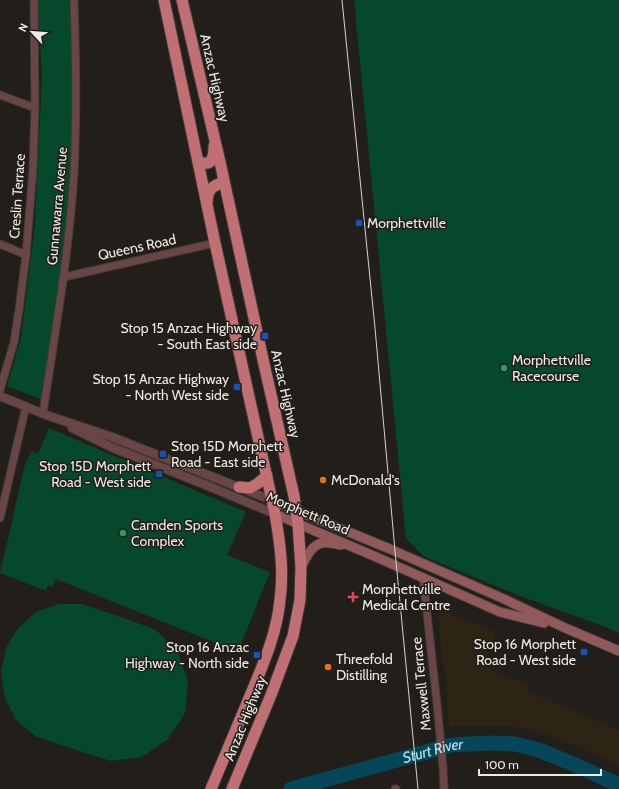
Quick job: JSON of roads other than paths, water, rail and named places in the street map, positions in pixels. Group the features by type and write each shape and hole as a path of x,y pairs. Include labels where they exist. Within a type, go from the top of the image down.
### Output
{"highway":[{"name":"Anzac Highway","path":"164,0 215,244 275,514 279,535 282,577 275,629 253,689 213,785"},
{"name":"Anzac Highway","path":"182,0 294,496 298,524 301,567 300,600 292,636 271,695 232,789"},
{"path":"198,161 206,164 212,160 214,154 214,139"},
{"path":"207,204 208,196 213,186 224,182"},
{"path":"239,487 250,488 266,476"},
{"path":"253,689 271,695"}],"main road":[{"name":"Morphett Road","path":"271,500 390,549 504,599 563,628 619,651"},
{"name":"Morphett Road","path":"275,514 423,577 500,612 563,628"},
{"path":"301,567 315,546 322,543 351,546"}],"street":[{"name":"Creslin Terrace","path":"0,390 14,342 26,255 33,169 35,108 34,0"},
{"name":"Gunnawarra Avenue","path":"45,414 64,277 73,186 76,61 74,0"},
{"path":"0,95 35,108"},
{"path":"0,244 26,255"},
{"name":"Queens Road","path":"64,277 215,244"},
{"name":"Morphett Road","path":"0,396 45,414 111,447 275,514"},
{"path":"0,518 26,406"},
{"name":"Morphett Road","path":"45,414 112,437 271,500"},
{"name":"Maxwell Terrace","path":"423,577 434,675 444,789"}],"waterway":[{"name":"Sturt River","path":"291,789 451,745 489,743 515,744 539,750 619,785"}],"tram line":[{"path":"342,0 375,328 418,789"}],"place":[{"name":"Morphettville","path":"359,223"},
{"name":"Stop 15 Anzac Highway - South East side","path":"265,336"},
{"name":"Morphettville Racecourse","path":"504,368"},
{"name":"Stop 15 Anzac Highway - North West side","path":"237,387"},
{"name":"Stop 15D Morphett Road - East side","path":"163,454"},
{"name":"Stop 15D Morphett Road - West side","path":"159,474"},
{"name":"McDonald's","path":"323,480"},
{"name":"Camden Sports Complex","path":"123,533"},
{"name":"Morphettville Medical Centre","path":"353,597"},
{"name":"Stop 16 Morphett Road - West side","path":"584,652"},
{"name":"Stop 16 Anzac Highway - North side","path":"257,655"},
{"name":"Threefold Distilling","path":"328,667"}]}
